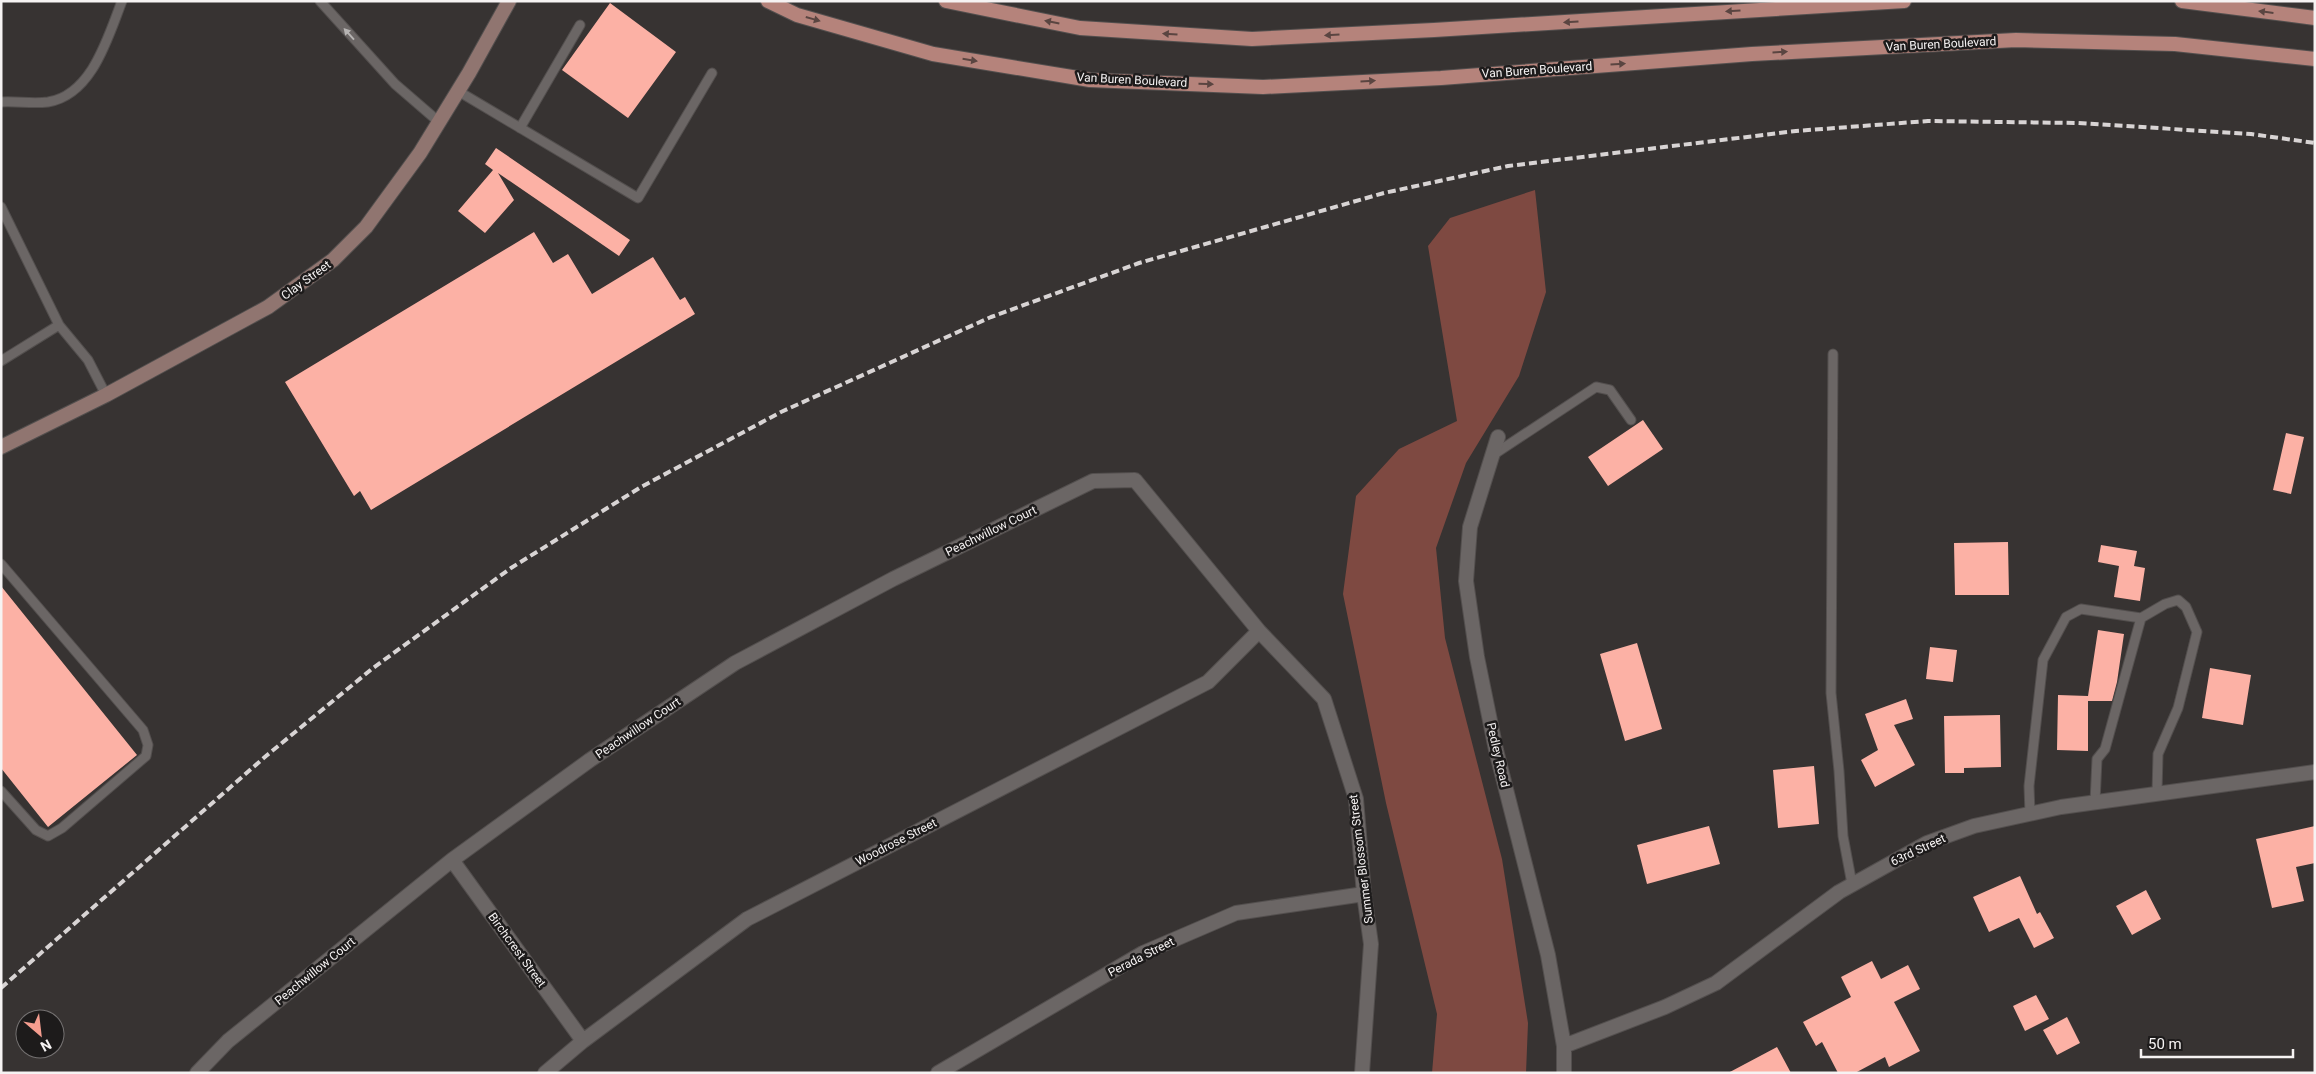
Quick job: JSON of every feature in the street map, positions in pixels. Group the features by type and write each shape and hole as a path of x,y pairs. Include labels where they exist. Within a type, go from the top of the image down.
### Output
{"main road":[{"name":"Clay Street","path":"1,448 106,395 268,307 333,260 366,227 420,153 509,1"},
{"name":"Van Buren Boulevard","path":"768,1 798,15 934,54 1090,80 1235,86 1441,78 1752,54 2016,40 2175,44 2315,59"},
{"path":"946,1 1080,28 1252,39 1434,30 1904,1"},
{"path":"2182,1 2315,18"}],"street":[{"name":"Pedley Road","path":"1498,437 1470,527 1466,581 1477,657 1492,732 1548,954 1564,1046 1564,1073"},
{"name":"Summer Blossom Street","path":"1135,480 1259,631 1324,699 1356,799 1364,894 1371,944 1362,1073"},
{"name":"Peachwillow Court","path":"197,1073 228,1041 452,860 590,760 734,663 893,579 1094,481 1135,480"},
{"name":"Woodrose Street","path":"545,1073 582,1041 747,919 1208,682 1259,631"},
{"name":"63rd Street","path":"1564,1046 1665,1007 1716,983 1852,884 1927,843 1974,826 2095,802 2315,772"},
{"name":"Birchcrest Street","path":"452,860 582,1041"},
{"name":"Perada Street","path":"938,1073 1143,953 1236,913 1364,894"}],"lane":[{"path":"1,102 47,102 61,98 80,86 106,46 122,1"},
{"path":"320,1 395,84 439,122"},
{"path":"520,128 580,24"},
{"path":"458,91 638,198 712,73"},
{"path":"1,207 60,325 88,360 106,395"},
{"path":"1,361 60,325"},
{"path":"1833,354 1831,693 1843,836 1852,884"},
{"path":"1493,455 1596,387 1610,390 1631,420"},
{"path":"1,564 143,730 148,745 146,756 62,828 48,836 36,830 1,791"},
{"path":"2030,814 2029,786 2043,660 2066,617 2081,609 2141,618 2165,604 2178,600 2186,607 2197,632 2178,708 2158,754 2157,793"},
{"path":"2095,802 2097,759 2105,749 2141,618"}],"shaded area":[{"path":"1535,190 1546,292 1519,376 1466,463 1436,548 1445,638 1502,859 1528,1023 1526,1073 1432,1073 1437,1014 1386,803 1343,594 1356,496 1399,449 1457,421 1428,246 1450,218"}],"building":[{"path":"610,3 676,52 628,118 562,70"},
{"path":"496,148 630,240 619,256 498,173 514,200 485,233 458,211 493,170 485,164"},
{"path":"534,232 553,263 568,254 592,294 653,257 680,300 685,297 695,314 371,510 360,491 354,496 285,382"},
{"path":"1643,420 1663,449 1608,486 1588,457"},
{"path":"2286,433 2304,437 2291,494 2273,490"},
{"path":"2008,542 2009,595 1955,595 1954,543"},
{"path":"2101,545 2137,551 2134,566 2145,568 2140,601 2114,597 2119,566 2098,562"},
{"path":"1,586 137,755 48,827 1,768"},
{"path":"2098,630 2124,634 2117,682 2112,701 2088,701 2088,751 2057,750 2058,695 2088,696"},
{"path":"1637,643 1662,729 1625,741 1600,654"},
{"path":"1930,647 1957,650 1953,682 1926,679"},
{"path":"2210,668 2251,675 2243,725 2202,718"},
{"path":"1906,699 1913,719 1894,725 1915,765 1875,787 1861,760 1878,750 1865,714"},
{"path":"2000,715 2001,767 1964,768 1964,773 1945,773 1944,716"},
{"path":"1814,766 1819,824 1778,828 1773,770"},
{"path":"1709,826 1720,864 1647,884 1637,845"},
{"path":"2315,826 2315,863 2296,867 2304,901 2272,908 2256,839"},
{"path":"2020,876 2037,914 2040,912 2054,938 2034,948 2019,918 1989,932 1973,897"},
{"path":"2146,890 2161,919 2132,935 2116,906"},
{"path":"1872,961 1881,979 1908,965 1920,989 1894,1002 1920,1051 1889,1067 1885,1057 1855,1073 1838,1073 1822,1042 1816,1046 1803,1022 1851,997 1841,977"},
{"path":"2036,995 2049,1019 2025,1031 2013,1006"},
{"path":"2067,1017 2080,1043 2057,1055 2043,1030"},
{"path":"1777,1047 1791,1073 1728,1073"}],"railway":[{"path":"1,988 266,756 373,668 511,568 641,487 781,412 991,317 1139,263 1384,193 1508,166 1796,131 1928,121 2078,123 2251,134 2315,143"}]}
